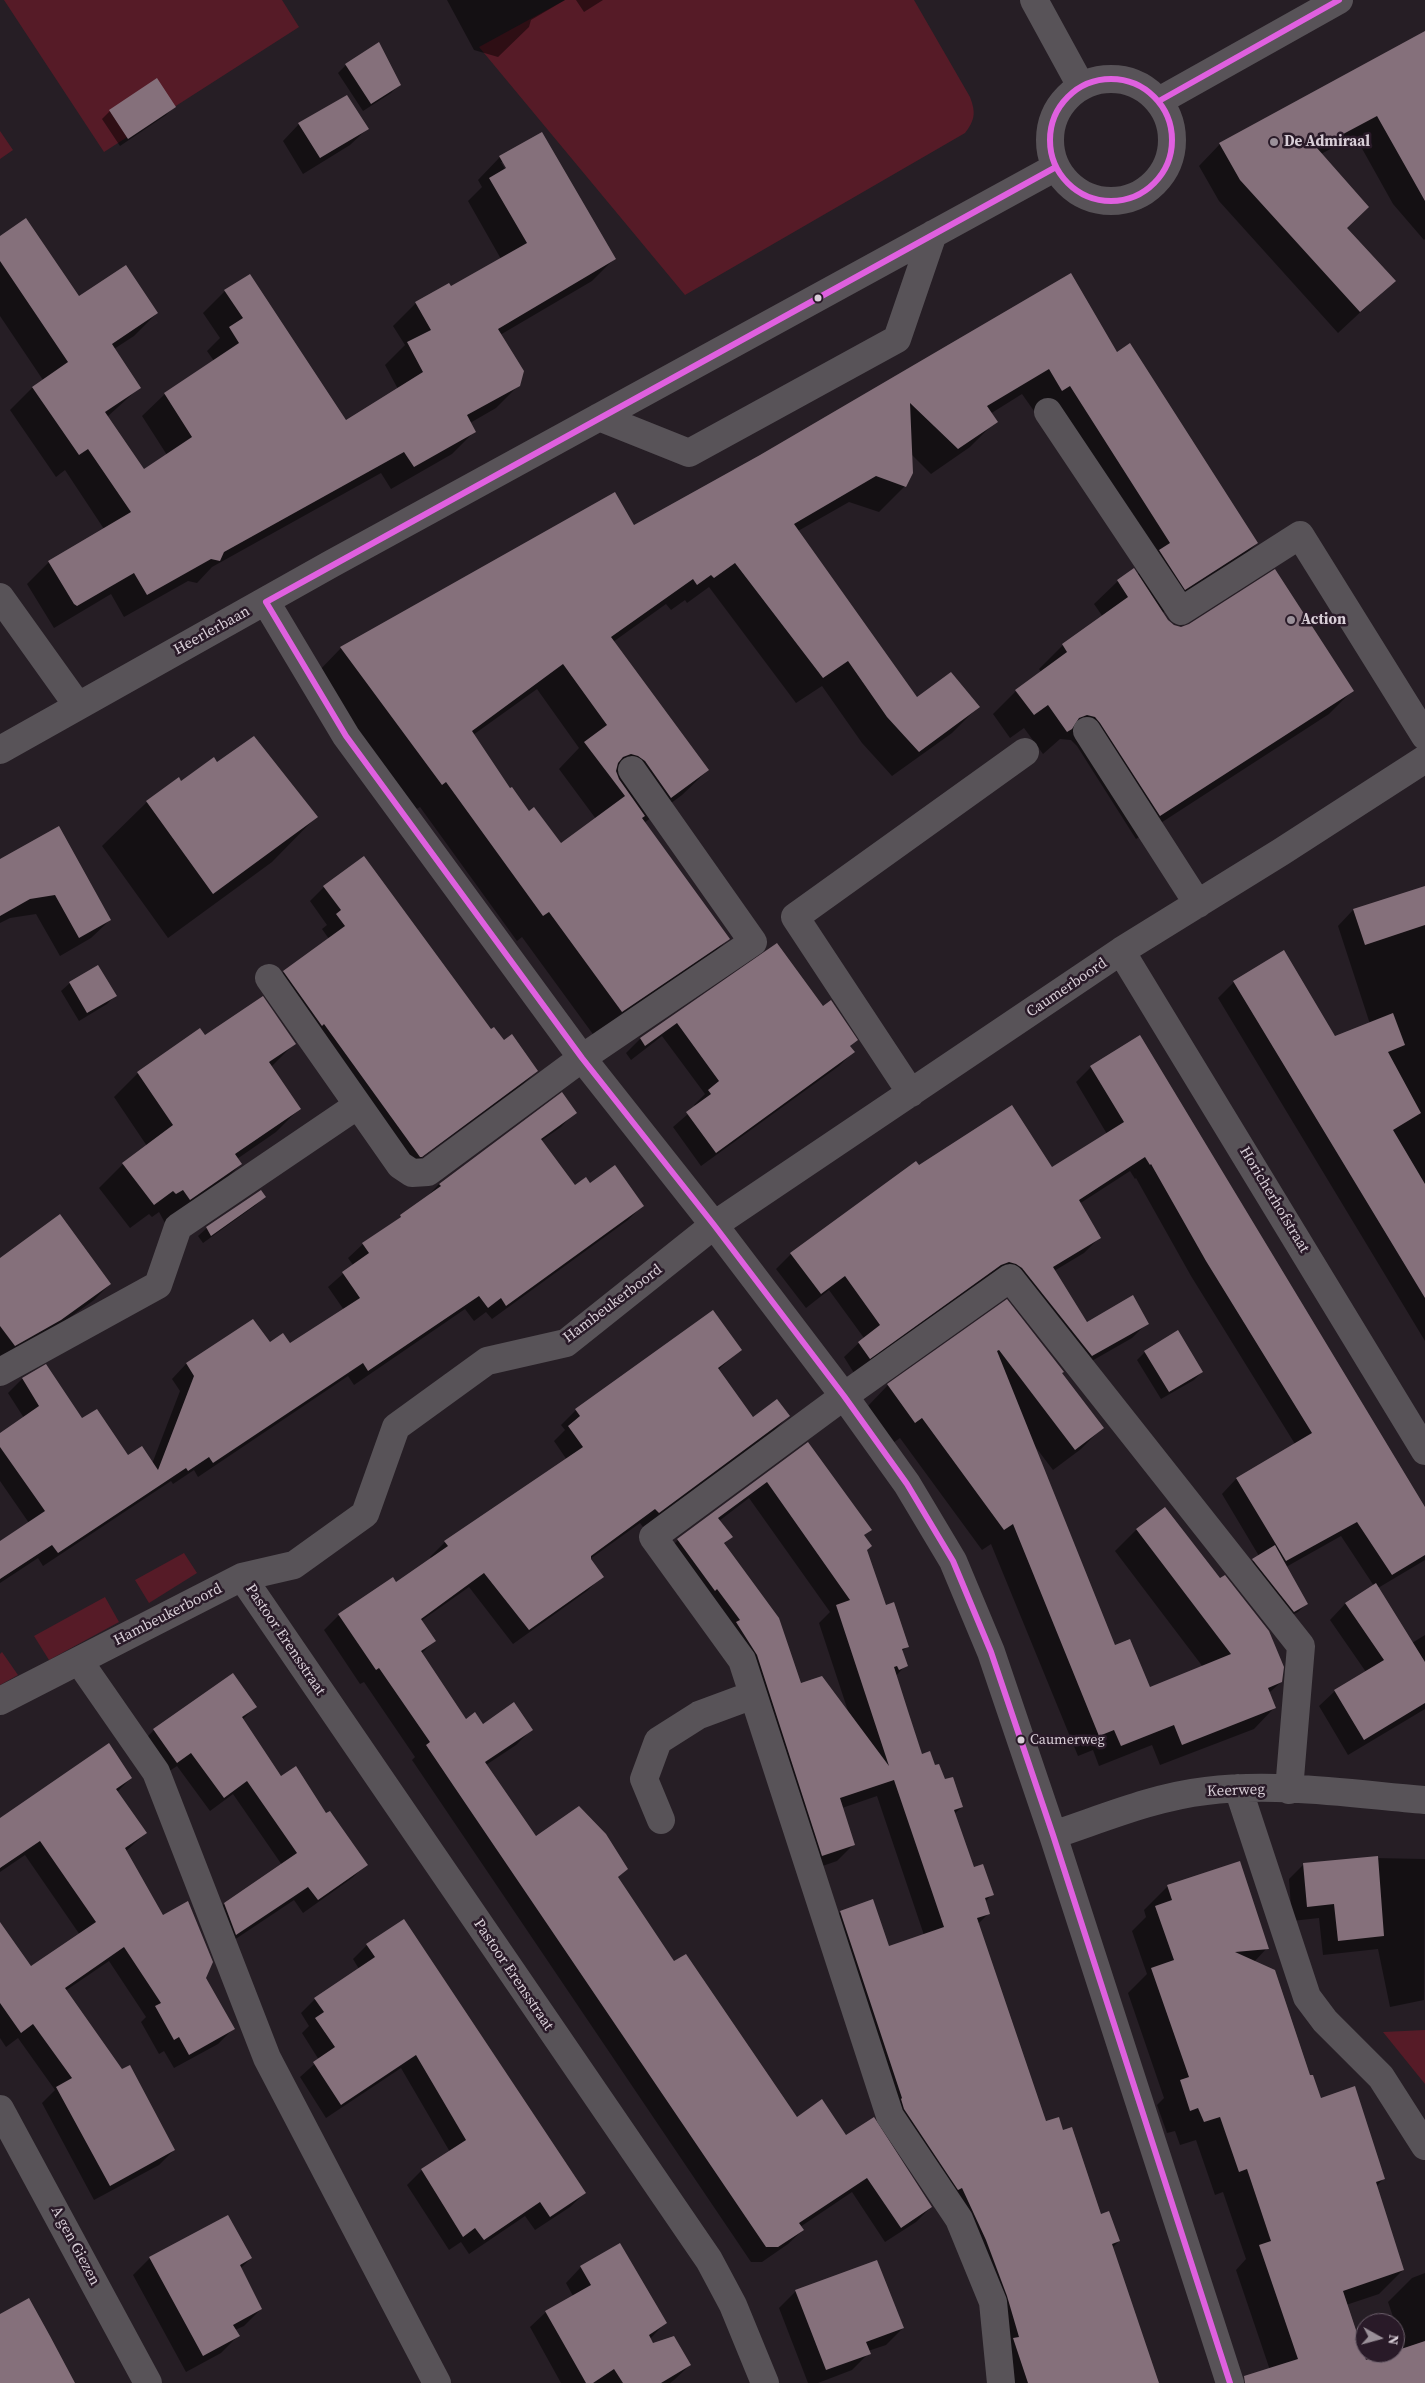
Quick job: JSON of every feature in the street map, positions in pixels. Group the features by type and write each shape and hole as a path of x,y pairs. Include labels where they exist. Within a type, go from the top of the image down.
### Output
{"street":[{"path":"1034,0 1081,86"},
{"path":"1159,101 1339,0"},
{"path":"1108,79 1123,80 1136,84 1159,101 1167,114 1173,143 1170,158 1154,184 1142,193 1114,202 1086,196 1069,184 1056,167 1050,149 1050,131 1056,113 1067,98 1081,86 1108,79"},
{"name":"Heerlerbaan","path":"0,750 599,417 1056,167"},
{"path":"599,417 689,453 897,339 933,234"},
{"path":"1048,412 1182,611 1300,535 1425,736"},
{"path":"4,602 78,706"},
{"path":"266,602 346,736 582,1058 714,1225 844,1396 907,1484 953,1561 991,1652 1053,1835 1230,2383"},
{"path":"1087,731 1198,904"},
{"path":"911,1093 795,917 1025,752"},
{"name":"Caumerboord","path":"714,1225 1121,951 1425,759"},
{"path":"269,978 400,1165 412,1173 428,1172 582,1058 752,942 632,770"},
{"name":"Horicherhofstraat","path":"1121,951 1425,1451"},
{"path":"0,1372 158,1285 178,1227 358,1105"},
{"name":"Hambeukerboord","path":"0,1701 242,1577 294,1565 365,1514 396,1427 487,1361 566,1343 714,1225"},
{"path":"1001,2383 993,2302 959,2219 890,2116 742,1660 653,1537 844,1396 1010,1278 1301,1646 1289,1790"},
{"name":"Pastoor Erensstraat","path":"242,1577 709,2260 733,2305 765,2383"},
{"path":"79,1661 156,1772 267,2058 437,2383"},
{"path":"661,1820 644,1779 658,1741 699,1714 753,1695"},
{"path":"1238,1788 1307,1997 1325,2021 1382,2077 1425,2146"},
{"name":"Keerweg","path":"1053,1835 1164,1799 1204,1791 1238,1788 1289,1790 1425,1800"},
{"name":"A gen Giezen","path":"0,2109 148,2383"}],"shaded area":[{"path":"4,0 282,0 299,27 104,152"},
{"path":"565,0 914,0 970,97 974,112 973,120 965,133 685,295 479,47"},
{"path":"0,131 13,150 0,159"},
{"path":"184,1553 197,1573 149,1603 135,1580"},
{"path":"105,1597 119,1622 49,1660 34,1636"},
{"path":"2,1652 18,1675 0,1685 0,1654"},
{"path":"1425,2030 1425,2084 1383,2032"}],"building":[{"path":"1425,31 1425,201 1377,116 1317,148 1369,207 1347,228 1396,281 1360,312 1240,180 1219,143"},
{"path":"379,42 401,85 371,104 345,64"},
{"path":"157,78 176,107 128,139 109,110"},
{"path":"347,95 369,129 320,158 298,123"},
{"path":"542,132 616,259 498,329 524,371 520,386 467,415 476,432 414,467 404,452 224,552 220,561 211,559 147,595 134,573 77,606 74,604 48,561 131,512 88,449 79,455 32,387 68,362 0,261 0,236 26,218 79,296 126,265 158,313 112,344 141,388 105,412 144,469 192,437 164,393 239,343 229,327 243,318 224,290 250,274 346,420 423,372 407,342 431,330 415,302 449,283 451,286 527,243 489,178 506,168 499,156"},
{"path":"1071,273 1117,352 1130,343 1258,543 1185,590 1159,550 1170,543 1070,386 1062,391 1049,369 987,406 998,422 958,449 910,403 913,473 906,487 876,476 794,524 917,697 951,672 980,707 919,752 887,717 848,661 823,678 735,563 714,578 711,575 697,585 693,579 611,637 709,770 671,798 645,761 638,756 631,754 623,757 618,763 616,771 619,779 645,816 642,818 730,939 622,1012 549,912 543,916 446,782 442,785 340,647 615,492 634,525 760,455","holes":["563,664 607,725 584,742 625,796 561,843 534,807 529,811 512,787 510,788 472,731"]},
{"path":"1134,568 1168,620 1174,625 1181,627 1189,624 1275,569 1354,691 1160,816 1095,717 1087,715 1079,718 1072,729 1067,732 1048,705 1034,715 1015,690 1067,652 1062,644 1128,597 1117,580"},
{"path":"254,736 318,817 213,894 146,801 179,777 181,781 214,757 217,762"},
{"path":"59,826 111,920 79,938 55,895 30,899 0,916 0,859"},
{"path":"364,856 491,1029 494,1027 504,1040 512,1034 538,1071 422,1157 420,1157 324,1024 322,1026 283,971 345,926 336,914 341,910 323,886"},
{"path":"1425,886 1425,925 1365,945 1353,909"},
{"path":"777,943 823,1006 831,1000 858,1040 850,1046 855,1052 716,1153 686,1112 711,1094 708,1090 719,1081 677,1023 645,1046 640,1038"},
{"path":"1284,950 1335,1036 1393,1013 1405,1045 1388,1052 1421,1113 1393,1130 1425,1184 1425,1298 1233,981"},
{"path":"98,965 117,996 87,1013 69,982"},
{"path":"263,996 296,1044 269,1062 301,1109 235,1154 242,1164 190,1200 183,1190 176,1194 173,1191 154,1205 122,1163 173,1125 137,1072 200,1028 205,1035"},
{"path":"1140,1035 1425,1507 1425,1555 1392,1575 1357,1522 1286,1561 1236,1478 1312,1433 1206,1261 1151,1164 1145,1157 1079,1200 1101,1238 1053,1267 1087,1322 1133,1295 1149,1324 1092,1356 1022,1268 1009,1262 1001,1265 870,1359 858,1342 880,1325 845,1276 821,1294 790,1253 916,1161 919,1165 1012,1105 1052,1167 1124,1122 1090,1066"},
{"path":"562,1092 577,1113 541,1139 575,1185 586,1177 590,1183 615,1165 644,1206 506,1306 501,1298 488,1308 479,1296 368,1371 363,1363 213,1463 209,1457 188,1471 186,1468 58,1553 52,1545 0,1579 0,1541 45,1511 0,1447 0,1433 39,1406 22,1378 46,1364 82,1418 97,1409 128,1455 142,1446 158,1470 194,1376 186,1363 253,1319 270,1342 283,1333 290,1343 360,1298 342,1272 369,1253 362,1243 401,1217 400,1215 441,1186 439,1184"},
{"path":"261,1190 266,1197 211,1236 206,1227"},
{"path":"60,1214 111,1284 61,1320 15,1346 0,1326 0,1258"},
{"path":"1007,1299 1064,1372 1062,1373 1104,1428 1075,1450 999,1350 997,1351 1115,1645 1130,1639 1150,1687 1231,1654 1136,1529 1165,1507 1220,1578 1225,1575 1269,1631 1284,1667 1282,1682 1268,1688 1276,1708 1182,1745 1174,1725 1121,1746 1114,1730 1099,1736 1013,1524 1004,1530 922,1418 915,1423 887,1384"},
{"path":"713,1310 742,1350 718,1368 753,1417 777,1399 790,1416 659,1513 655,1509 591,1556 591,1559 604,1577 529,1630 484,1573 421,1619 436,1641 421,1651 466,1719 475,1712 483,1724 514,1702 533,1730 485,1762 536,1836 579,1806 606,1834 628,1869 618,1877 674,1961 686,1954 797,2117 822,2099 846,2135 874,2117 932,2207 901,2228 867,2178 799,2223 804,2230 778,2247 766,2247 426,1745 430,1742 379,1668 376,1670 338,1614 393,1577 396,1582 448,1546 444,1541 583,1447 568,1426 580,1416 575,1409"},
{"path":"1178,1330 1203,1372 1169,1392 1144,1351"},
{"path":"808,1442 872,1530 864,1535 872,1546 867,1550 886,1605 894,1602 909,1647 902,1649 908,1666 899,1670 897,1666 894,1667 922,1754 930,1751 935,1765 939,1764 945,1779 953,1777 963,1807 954,1810 974,1867 983,1864 994,1895 985,1898 990,1914 977,1918 1046,2121 1059,2117 1063,2130 1072,2127 1101,2214 1109,2211 1120,2241 1112,2244 1159,2383 1028,2383 1013,2338 1019,2337 1007,2296 986,2240 962,2188 958,2190 904,2109 840,1911 873,1899 889,1946 944,1927 894,1780 840,1798 855,1845 822,1856 757,1655 736,1622 740,1620 717,1589 715,1591 677,1539","holes":["767,1482 850,1600 836,1605 889,1766 822,1676 801,1683 779,1618 724,1543 733,1537 718,1518"]},
{"path":"1275,1545 1308,1604 1294,1612 1252,1559"},
{"path":"1376,1583 1425,1662 1425,1703 1364,1740 1334,1690 1384,1660 1345,1603"},
{"path":"233,1673 257,1707 242,1717 281,1776 296,1766 326,1813 330,1811 368,1865 318,1900 308,1887 236,1935 224,1903 297,1853 247,1781 224,1798 191,1753 177,1763 153,1729"},
{"path":"109,1743 132,1778 116,1789 147,1833 125,1848 163,1915 188,1901 213,1962 206,1978 235,2029 189,2055 179,2037 174,2040 155,2006 161,2003 124,1947 65,1988 122,2069 130,2065 175,2150 110,2186 56,2087 72,2078 33,2024 21,2033 0,2003 0,1922 31,1966 96,1922 40,1841 0,1868 0,1818"},
{"path":"1378,1856 1384,1936 1338,1941 1334,1904 1307,1907 1303,1863"},
{"path":"1240,1861 1269,1949 1235,1952 1275,1970 1310,2075 1313,2075 1321,2098 1355,2086 1385,2179 1376,2182 1404,2270 1343,2291 1355,2327 1355,2363 1405,2363 1405,2348 1425,2341 1425,2383 1245,2383 1244,2376 1298,2359 1259,2245 1271,2241 1247,2169 1239,2172 1220,2117 1204,2122 1198,2108 1190,2111 1180,2080 1189,2077 1151,1968 1174,1960 1155,1906 1172,1900 1167,1885"},
{"path":"404,1919 586,2193 550,2217 540,2202 484,2240 475,2228 463,2237 421,2169 466,2140 416,2055 341,2105 313,2062 335,2047 315,2018 324,2012 314,1998 375,1957 366,1944"},
{"path":"228,2215 252,2258 240,2265 262,2309 233,2325 240,2336 203,2356 149,2257"},
{"path":"620,2243 667,2323 649,2335 653,2343 674,2336 691,2365 661,2383 623,2383 614,2369 593,2383 586,2383 545,2311 591,2285 580,2266"},
{"path":"877,2260 904,2328 866,2342 871,2354 826,2370 795,2290"},
{"path":"29,2298 75,2383 0,2383 0,2314"}],"transit line":[{"path":"1159,101 1339,0"},
{"path":"1111,79 1123,80 1134,84 1145,89 1154,97 1162,106 1167,117 1171,128 1172,140 1171,152 1167,163 1162,174 1154,183 1145,191 1134,196 1123,200 1111,201 1099,200 1088,196 1077,191 1068,183 1060,174 1055,163 1051,152 1050,140 1051,128 1055,117 1060,106 1068,97 1077,89 1088,84 1099,80 1111,79"},
{"path":"266,602 1056,167"},
{"path":"266,602 346,736 582,1058 714,1225 844,1396 907,1484 953,1561 991,1652 1053,1835 1230,2383"}],"place":[{"name":"De Admiraal","path":"1274,142"},
{"name":"Action","path":"1291,620"},
{"name":"Caumerweg","path":"1021,1740"}]}
